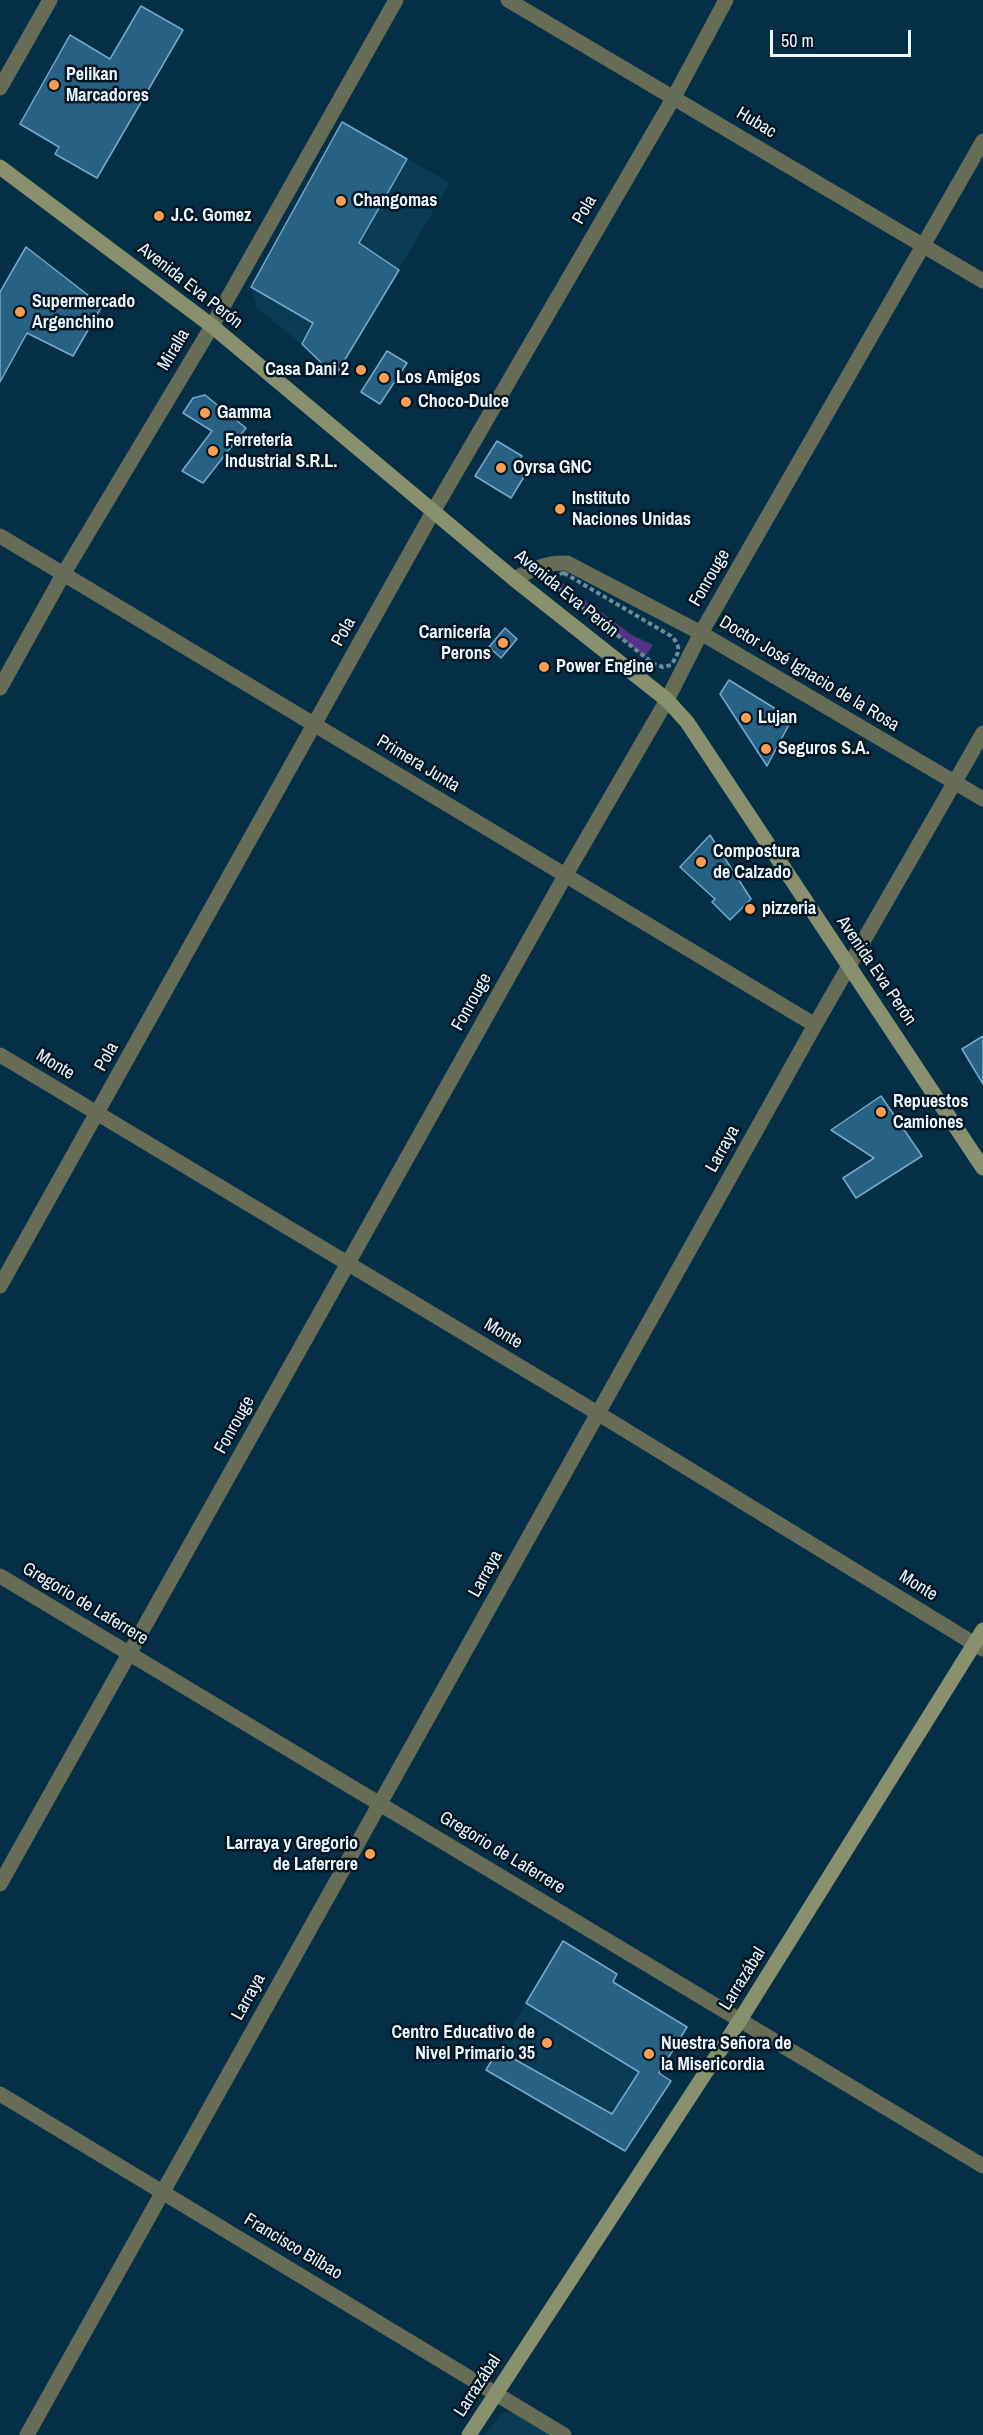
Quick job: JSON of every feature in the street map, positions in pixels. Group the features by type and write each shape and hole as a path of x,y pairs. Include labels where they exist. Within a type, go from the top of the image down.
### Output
{"main road":[{"name":"Avenida Eva Perón","path":"0,167 212,326 514,579 667,700 687,722 983,1168"},
{"name":"Larrazábal","path":"469,2435 740,2020 979,1647 983,1630"}],"street":[{"path":"0,88 50,0"},
{"name":"Miralla","path":"0,688 64,573 212,326 396,0"},
{"name":"Hubac","path":"508,0 983,281"},
{"name":"Pola","path":"0,1286 434,510 674,97 726,0"},
{"name":"Fonrouge","path":"0,1884 565,876 667,700 701,633 983,141"},
{"name":"Primera Junta","path":"0,536 814,1025"},
{"name":"Doctor José Ignacio de la Rosa","path":"514,579 542,565 553,562 567,563 701,633 983,799"},
{"name":"Larraya","path":"27,2435 599,1414 814,1025 983,733"},
{"name":"Monte","path":"0,1055 599,1414 979,1647"},
{"name":"Gregorio de Laferrere","path":"0,1575 983,2166"},
{"name":"Francisco Bilbao","path":"0,2094 564,2435"}],"path":[{"path":"564,573 671,636 678,644 679,652 676,659 667,667 654,664 559,589 554,579 564,573"}],"shaded area":[{"path":"342,122 450,183 335,376 257,308 251,287"},
{"path":"559,581 632,635 653,645 645,657 559,589 555,583"},
{"name":"Centro Educativo de Nivel Primario 35","path":"563,1941 617,1974 581,2035 639,2072 618,2117 604,2139 486,2070"},
{"path":"512,2410 565,2435 485,2435 500,2415"}],"building":[{"path":"141,6 183,30 97,178 55,154 59,147 20,124 70,35 110,59"},
{"name":"Changomas","path":"342,122 407,159 359,243 399,270 335,376 302,344 313,323 251,287"},
{"path":"26,247 102,306 73,356 27,333 0,382 0,292"},
{"name":"Los Amigos","path":"387,351 407,363 380,404 361,392"},
{"name":"Ferretería Industrial S.R.L.","path":"205,395 246,428 203,483 182,471 212,431 183,413 193,398"},
{"name":"Oyrsa GNC","path":"497,441 522,456 516,465 527,472 511,498 475,476"},
{"name":"Carnicería Perons","path":"505,628 517,639 501,658 489,647"},
{"path":"729,680 792,719 767,766 720,694"},
{"path":"710,835 751,899 730,920 712,902 715,899 680,867"},
{"path":"983,1036 983,1084 962,1049"},
{"path":"881,1096 922,1156 856,1198 843,1178 874,1158 831,1130"},
{"path":"563,1941 617,1974 613,1982 687,2027 659,2073 671,2081 625,2151 486,2070 498,2050 612,2114 639,2072 526,2003"}],"place":[{"name":"Pelikan Marcadores","path":"54,85"},
{"name":"Changomas","path":"341,201"},
{"name":"J.C. Gomez","path":"159,216"},
{"name":"Supermercado Argenchino","path":"20,312"},
{"name":"Casa Dani 2","path":"361,370"},
{"name":"Los Amigos","path":"384,378"},
{"name":"Choco-Dulce","path":"406,402"},
{"name":"Gamma","path":"205,413"},
{"name":"Ferretería Industrial S.R.L.","path":"213,451"},
{"name":"Oyrsa GNC","path":"501,468"},
{"name":"Instituto Naciones Unidas","path":"560,509"},
{"name":"Carnicería Perons","path":"503,643"},
{"name":"Power Engine","path":"544,667"},
{"name":"Lujan","path":"746,718"},
{"name":"Seguros S.A.","path":"766,749"},
{"name":"Compostura de Calzado","path":"701,862"},
{"name":"pizzeria","path":"750,909"},
{"name":"Repuestos Camiones","path":"881,1112"},
{"name":"Larraya y Gregorio de Laferrere","path":"370,1854"},
{"name":"Centro Educativo de Nivel Primario 35","path":"547,2043"},
{"name":"Nuestra Señora de la Misericordia","path":"649,2054"}]}
